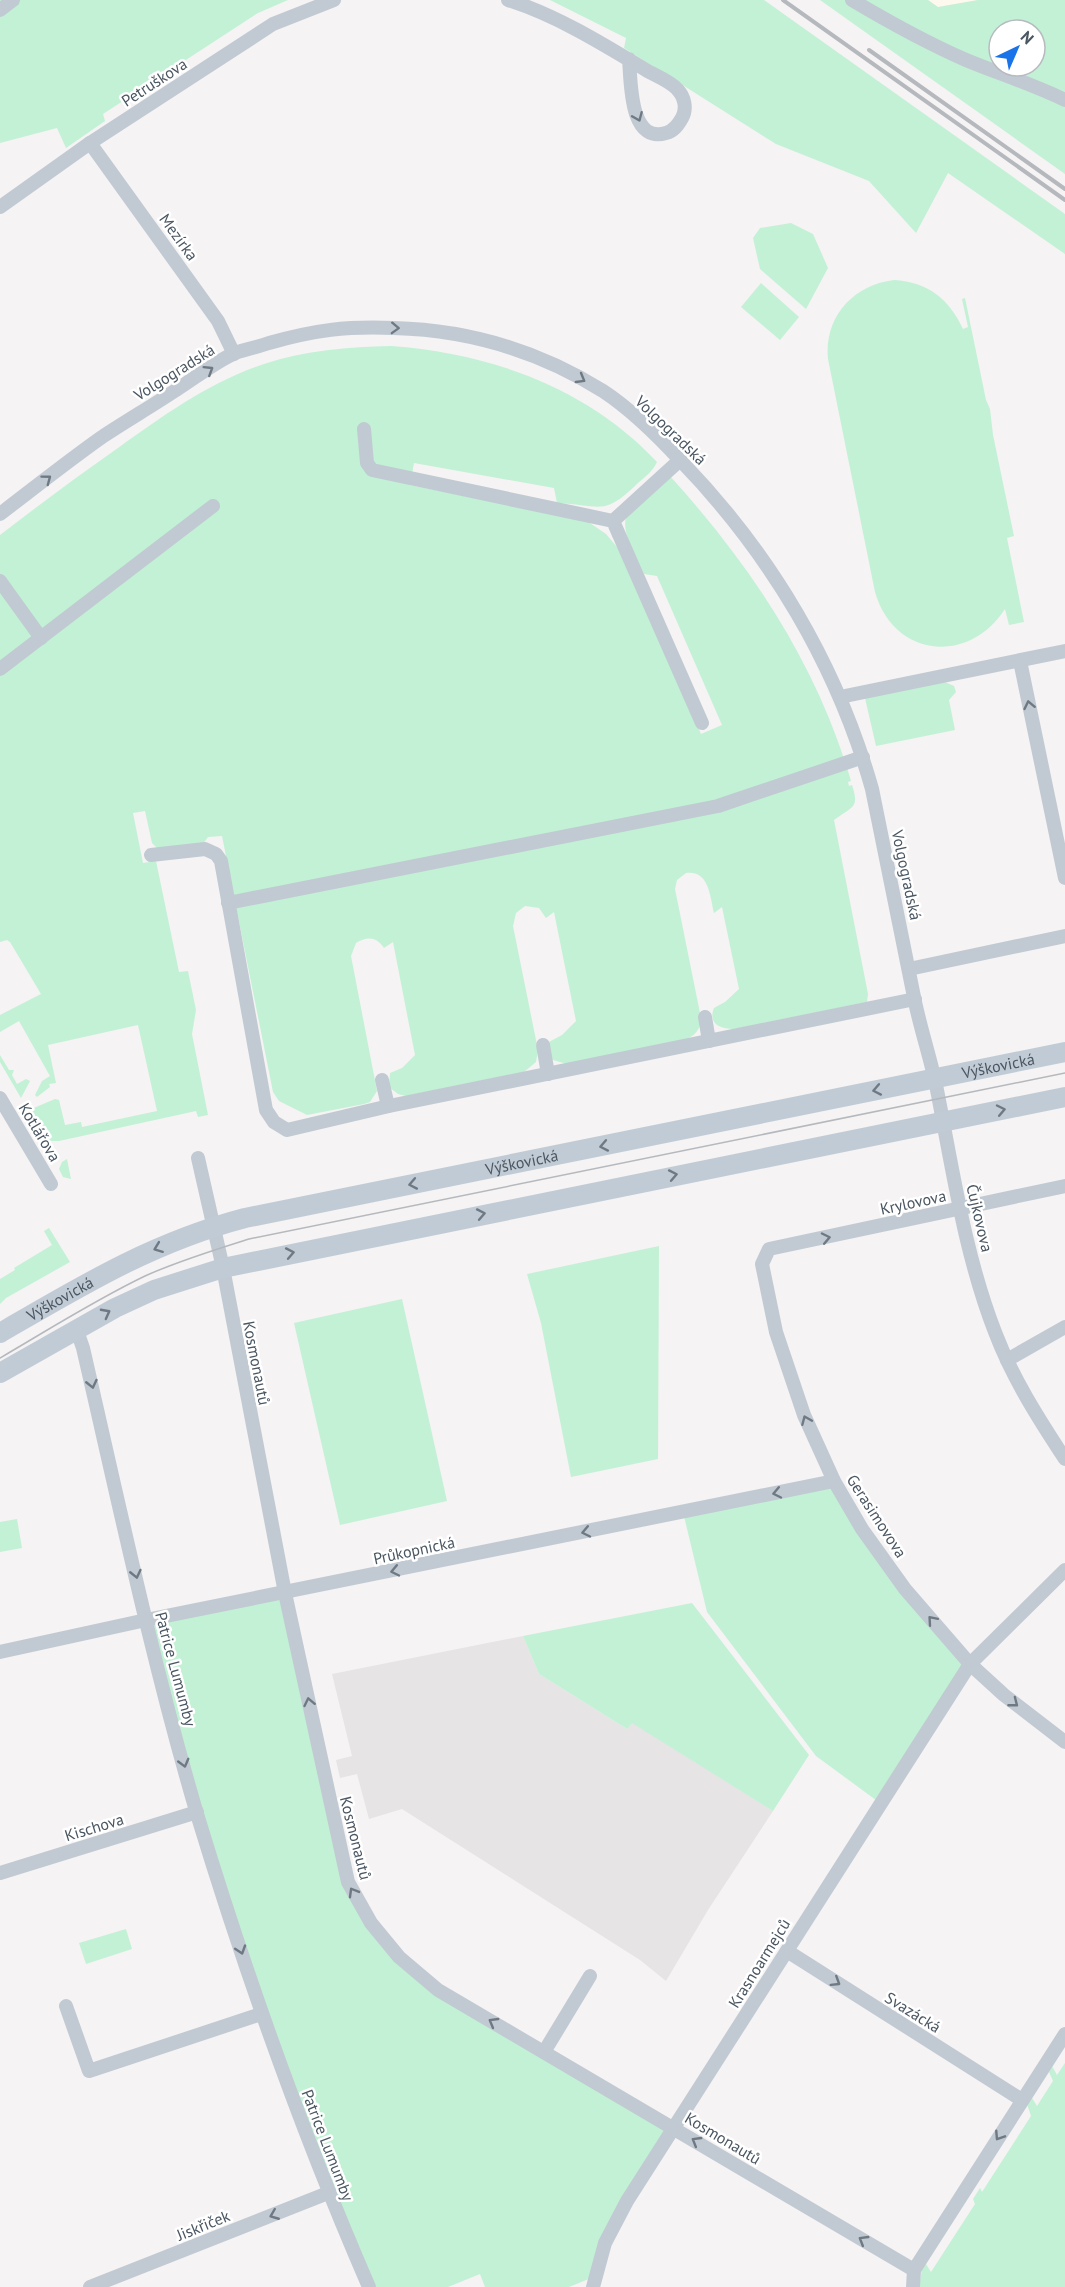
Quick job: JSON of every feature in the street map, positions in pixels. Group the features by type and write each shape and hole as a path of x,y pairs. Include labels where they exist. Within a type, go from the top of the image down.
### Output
{"street":[{"path":"0,10 13,0"},
{"name":"Petruškova","path":"0,207 90,143 273,24 334,0"},
{"path":"508,0 547,15 629,59 677,88 685,108 684,116 674,130 665,134 656,134 646,131 638,123 634,113 629,59"},
{"path":"852,0 896,26 953,54 1032,84 1065,100"},
{"name":"Mezírka","path":"90,143 218,321 234,354"},
{"name":"Volgogradská","path":"0,514 103,436 234,354 303,333 341,327 432,329 474,337 516,348 554,364 603,392 645,424 711,492 762,558 791,602 840,697 872,789 915,999 935,1079"},
{"path":"364,429 367,463 372,470 613,521"},
{"path":"613,521 680,460"},
{"path":"0,669 213,506"},
{"path":"613,521 702,723"},
{"path":"0,581 41,638"},
{"path":"840,697 1065,651"},
{"path":"1020,661 1065,878"},
{"path":"228,903 718,806 863,758"},
{"path":"151,855 210,850 221,861 266,1110 274,1122 287,1130 388,1106 915,999"},
{"path":"909,969 1065,936"},
{"path":"705,1017 710,1041"},
{"path":"543,1045 548,1074"},
{"name":"Výškovická","path":"0,1333 112,1269 213,1226 1065,1052"},
{"name":"Čujkovova","path":"935,1079 960,1209 985,1306 1007,1360 1039,1419 1065,1459"},
{"path":"382,1080 388,1106"},
{"name":"Výškovická","path":"0,1373 76,1328 154,1290 223,1268 1065,1096"},
{"name":"Kotlářova","path":"0,1098 51,1184"},
{"name":"Kosmonautů","path":"198,1158 223,1268 285,1593 348,1882 371,1923 399,1958 438,1990 914,2270"},
{"name":"Krylovova","path":"769,1250 1065,1186"},
{"name":"Gerasimovova","path":"769,1250 762,1264 776,1332 804,1415 834,1481 862,1529 905,1589 970,1664 1004,1695 1065,1742"},
{"path":"1007,1360 1065,1327"},
{"name":"Patrice Lumumby","path":"76,1328 83,1348 146,1620 197,1812 261,2014 328,2193 369,2287"},
{"name":"Průkopnická","path":"0,1652 146,1620 834,1481"},
{"name":"Krasnoarmejců","path":"593,2287 605,2243 627,2201 970,1664 1065,1570"},
{"name":"Kischova","path":"0,1873 197,1812"},
{"name":"Svazácká","path":"787,1951 1022,2100"},
{"path":"544,2052 590,1976"},
{"path":"66,2006 89,2071 261,2014"},
{"path":"913,2287 914,2270 1065,2034"},
{"name":"Jiskřiček","path":"90,2287 328,2193"}],"shaded area":[{"path":"928,0 978,0 938,7"},
{"path":"523,1636 539,1674 627,1729 632,1722 773,1811 708,1910 666,1981 640,1960 402,1809 369,1819 357,1774 340,1778 336,1760 352,1756 332,1674"}],"green space":[{"path":"0,0 288,0 258,13 103,114 105,121 66,148 57,128 0,143"},
{"path":"550,0 764,0 1065,214 1065,254 948,173 916,233 869,181 776,144 624,48 626,38"},
{"path":"820,0 928,0 938,7 978,0 1065,0 1065,174"},
{"path":"791,223 813,234 828,268 806,309 760,269 753,238 760,228"},
{"path":"894,280 917,284 936,294 951,309 963,329 968,327 962,299 965,298 986,400 990,409 993,435 1014,536 1007,538 1024,622 1009,625 1005,609 990,627 972,639 953,646 934,646 915,641 898,630 885,614 875,592 828,359 831,330 844,306 866,289"},
{"path":"761,283 799,317 780,340 741,307"},
{"path":"391,346 465,357 500,366 535,379 569,395 600,414 630,436 657,462 649,474 617,501 609,505 593,507 557,503 554,488 414,463 410,485 587,521 606,534 623,554 701,734 722,725 657,576 644,574 633,553 625,527 626,519 632,508 669,475 727,544 778,618 800,656 820,696 851,781 848,782 849,786 852,785 855,803 834,820 868,994 867,1002 734,1029 716,1024 712,1018 714,1008 725,1002 739,989 722,907 714,913 704,880 694,873 686,873 677,880 675,889 701,1018 696,1033 687,1039 567,1064 553,1060 549,1056 549,1042 562,1035 576,1021 554,912 546,918 539,908 525,906 516,913 513,926 538,1050 536,1062 524,1072 406,1096 398,1094 389,1087 390,1073 402,1068 415,1055 393,942 384,948 375,940 364,939 356,943 351,956 377,1091 370,1102 307,1115 279,1101 273,1092 222,836 208,837 203,844 159,850 152,843 145,811 133,813 143,863 156,861 179,972 188,971 196,1010 192,1034 208,1115 198,1117 196,1111 59,1141 43,1139 33,1130 34,1120 29,1110 55,1099 59,1100 65,1125 81,1122 82,1127 157,1111 138,1025 48,1045 56,1083 49,1084 50,1087 37,1097 35,1095 42,1081 50,1076 19,1021 0,1032 0,1015 41,994 10,942 7,940 0,942 0,535 153,423 188,400 225,380 244,371 295,355 343,348"},
{"path":"945,682 954,686 956,692 949,700 955,730 876,746 865,698"},
{"path":"0,1055 9,1070 14,1070 12,1075 17,1084 26,1079 30,1081 21,1098 0,1062"},
{"path":"67,1159 71,1179 63,1177 59,1169 62,1162"},
{"path":"49,1228 70,1262 6,1298 0,1304 0,1279 52,1245 44,1231"},
{"path":"659,1246 658,1459 571,1477 541,1323 527,1274"},
{"path":"402,1299 447,1501 340,1525 294,1323"},
{"path":"834,1481 862,1529 970,1664 880,1803 816,1756 707,1612 683,1512"},
{"path":"17,1519 22,1548 0,1552 0,1522"},
{"path":"285,1593 348,1882 371,1923 438,1990 674,2128 627,2201 596,2276 569,2287 485,2287 480,2274 448,2287 368,2287 261,2017 146,1620"},
{"path":"692,1603 809,1755 773,1811 632,1723 627,1729 539,1674 523,1636"},
{"path":"126,1929 132,1949 86,1964 79,1943"},
{"path":"1065,2063 1065,2287 919,2287 922,2268 926,2264 931,2272 975,2204 973,2199 980,2188 982,2192 1031,2116 1027,2104 1032,2098 1037,2106 1053,2081 1049,2072 1052,2066 1057,2075"}],"tram line":[{"path":"0,1358 126,1285 183,1261 249,1239 1065,1073"}],"railway":[{"path":"783,0 1065,200"},
{"path":"869,50 1065,189"}]}
